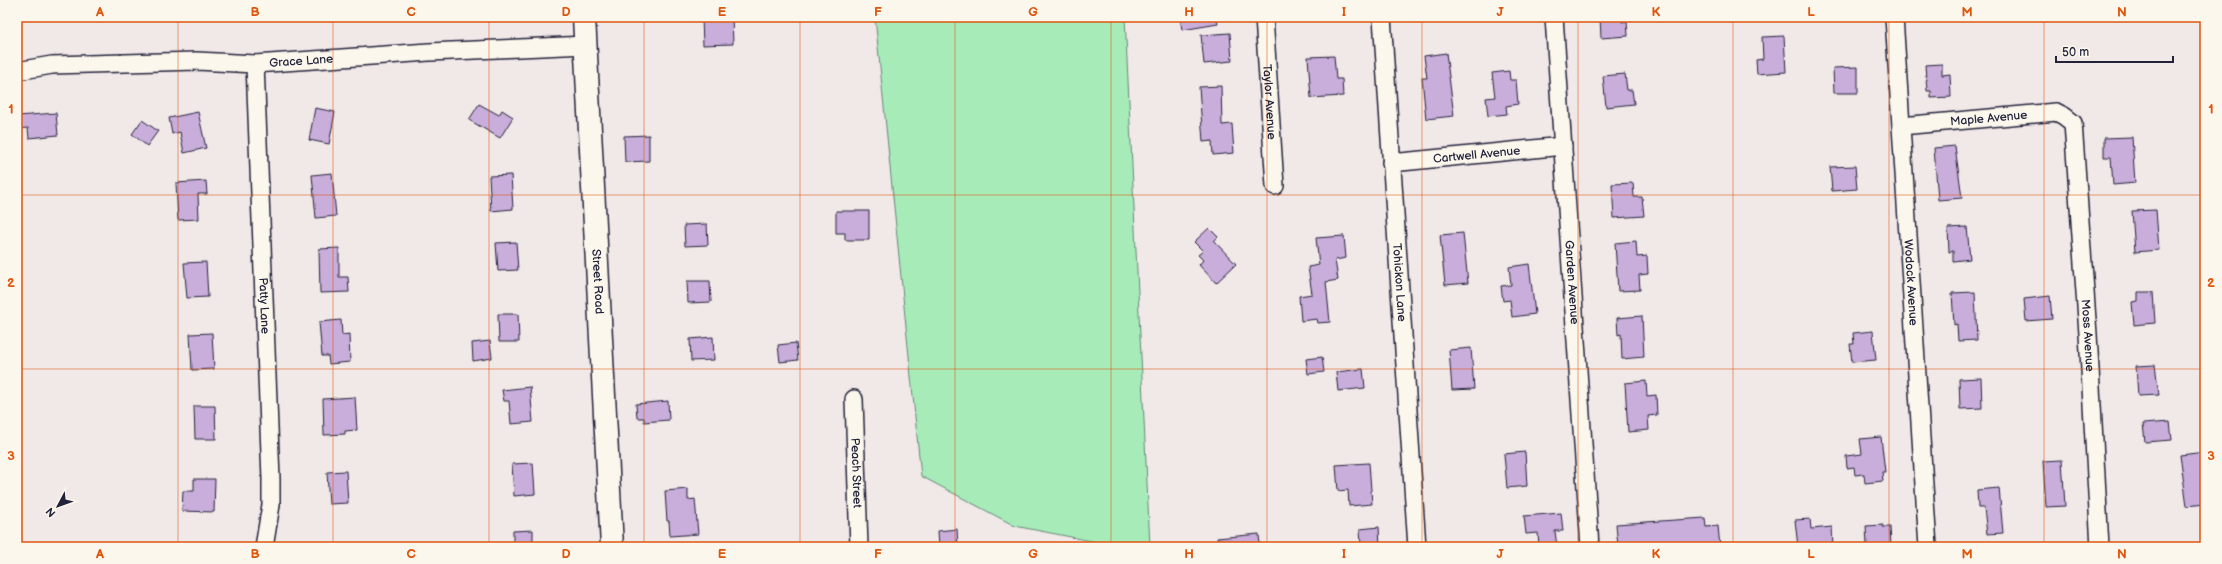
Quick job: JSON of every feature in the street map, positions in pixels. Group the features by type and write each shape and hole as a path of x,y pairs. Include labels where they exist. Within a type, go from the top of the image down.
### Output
{"main road":[{"name":"Street Road","path":"584,17 612,547"}],"street":[{"name":"Taylor Avenue","path":"1264,17 1275,186"},
{"name":"Tohickon Lane","path":"1382,17 1417,547"},
{"name":"Garden Avenue","path":"1554,17 1590,547"},
{"name":"Wodock Avenue","path":"1894,17 1928,547"},
{"name":"Grace Lane","path":"17,71 52,65 198,61 255,64 428,52 586,45"},
{"name":"Patty Lane","path":"255,64 272,479 271,505 264,547"},
{"name":"Maple Avenue","path":"1901,126 2056,112 2073,123"},
{"name":"Moss Avenue","path":"2073,123 2088,334 2100,547"},
{"name":"Cartwell Avenue","path":"1391,163 1563,146"},
{"name":"Peach Street","path":"854,399 859,547"}],"green space":[{"path":"875,17 1125,17 1150,547 1122,547 1015,526 921,476"}],"building":[{"path":"732,17 733,44 703,45 702,18"},
{"path":"1180,17 1217,17 1218,24 1182,30"},
{"path":"1600,17 1621,17 1622,22 1627,21 1628,36 1601,38"},
{"path":"1230,33 1232,61 1204,64 1201,35"},
{"path":"1784,36 1786,72 1757,74 1756,60 1763,59 1762,37"},
{"path":"1446,53 1454,116 1426,119 1422,78 1427,78 1424,56"},
{"path":"1334,56 1336,79 1342,79 1343,96 1311,98 1308,57"},
{"path":"1942,64 1942,75 1950,74 1951,97 1931,98 1931,91 1927,91 1925,65"},
{"path":"1858,67 1858,93 1834,93 1833,68"},
{"path":"1509,71 1510,80 1516,80 1518,104 1506,106 1507,114 1488,116 1486,98 1495,97 1492,73"},
{"path":"1625,74 1627,90 1632,90 1634,104 1606,107 1603,76"},
{"path":"1221,86 1222,125 1232,124 1234,153 1213,155 1212,141 1203,142 1199,87"},
{"path":"479,104 499,115 502,110 513,117 500,138 469,120"},
{"path":"315,108 335,112 329,144 309,140"},
{"path":"198,112 206,148 184,153 180,132 172,134 169,118"},
{"path":"56,113 58,135 29,138 28,128 17,129 17,116"},
{"path":"142,120 158,131 147,146 132,134"},
{"path":"649,135 649,161 625,162 624,136"},
{"path":"2132,137 2135,183 2113,185 2111,157 2104,157 2104,138"},
{"path":"1955,146 1962,198 1938,200 1934,148"},
{"path":"1855,166 1857,189 1832,191 1830,167"},
{"path":"332,173 336,216 316,218 312,175"},
{"path":"511,175 513,209 491,211 489,176"},
{"path":"206,181 207,194 198,194 199,219 178,220 176,183"},
{"path":"1633,183 1634,197 1642,197 1644,216 1614,218 1612,184"},
{"path":"2156,210 2159,250 2135,252 2132,211"},
{"path":"836,211 869,211 869,240 845,240 845,233 836,233"},
{"path":"707,224 708,245 685,246 684,225"},
{"path":"1967,227 1970,259 1953,261 1953,251 1949,252 1948,228"},
{"path":"1209,228 1218,237 1214,241 1236,264 1216,283 1199,265 1203,260 1198,255 1203,251 1194,242"},
{"path":"1463,233 1468,283 1445,285 1440,235"},
{"path":"1344,236 1346,258 1335,260 1338,280 1326,282 1330,322 1318,323 1317,319 1301,321 1299,296 1312,294 1308,267 1319,265 1316,238"},
{"path":"1636,241 1637,257 1647,256 1648,274 1639,275 1640,290 1618,291 1615,243"},
{"path":"516,242 518,270 498,271 496,243"},
{"path":"339,248 339,277 348,277 349,292 320,293 319,249"},
{"path":"206,262 208,297 187,298 184,263"},
{"path":"1529,264 1535,314 1512,317 1510,300 1503,301 1501,286 1511,285 1509,267"},
{"path":"687,281 710,281 711,302 688,303"},
{"path":"1975,292 1977,340 1958,341 1957,324 1954,325 1952,293"},
{"path":"2138,292 2153,292 2155,323 2134,325 2132,302 2138,301"},
{"path":"2050,296 2052,319 2026,321 2024,299"},
{"path":"498,314 518,314 519,342 499,342"},
{"path":"1642,316 1644,357 1622,359 1621,334 1618,335 1617,318"},
{"path":"341,320 342,335 349,334 350,362 329,364 328,356 322,356 319,322"},
{"path":"1873,331 1876,360 1852,362 1850,344 1854,344 1853,333"},
{"path":"212,333 214,369 192,370 190,334"},
{"path":"713,337 714,360 691,361 690,339"},
{"path":"490,341 492,358 473,361 472,343"},
{"path":"796,343 798,360 780,362 778,345"},
{"path":"1471,348 1474,389 1452,390 1449,350"},
{"path":"1322,357 1324,372 1308,374 1306,359"},
{"path":"2155,365 2159,395 2138,396 2136,366"},
{"path":"1363,369 1365,388 1338,391 1336,372"},
{"path":"1981,378 1982,408 1960,409 1959,379"},
{"path":"1646,381 1647,396 1656,395 1657,415 1648,416 1649,430 1628,432 1625,383"},
{"path":"530,387 533,422 511,424 509,401 504,401 502,390"},
{"path":"355,397 357,430 345,431 345,434 324,435 323,399"},
{"path":"668,401 669,420 644,422 644,418 637,418 636,404"},
{"path":"194,406 215,406 216,439 195,439"},
{"path":"2170,422 2172,440 2145,442 2143,424"},
{"path":"1881,437 1885,472 1882,472 1883,481 1865,483 1864,474 1855,475 1854,467 1847,468 1846,456 1862,454 1860,439"},
{"path":"1525,452 1527,486 1507,488 1504,454"},
{"path":"2205,452 2205,504 2187,506 2180,455"},
{"path":"2062,460 2065,506 2046,507 2043,461"},
{"path":"533,463 535,494 514,496 512,464"},
{"path":"1369,463 1372,504 1349,506 1348,490 1338,491 1336,465"},
{"path":"346,471 348,503 329,504 327,472"},
{"path":"194,479 215,479 214,512 182,511 183,491 194,491"},
{"path":"1999,488 2003,533 1987,534 1984,508 1978,508 1977,490"},
{"path":"688,489 688,500 695,499 698,534 670,536 669,521 667,521 665,491"},
{"path":"1561,513 1563,531 1555,531 1557,547 1539,547 1538,533 1526,534 1524,516"},
{"path":"1705,518 1706,527 1718,526 1720,547 1618,547 1616,524"},
{"path":"1810,519 1811,529 1832,527 1833,547 1798,547 1795,520"},
{"path":"1883,525 1883,527 1890,527 1891,547 1867,547 1866,526"},
{"path":"1379,527 1380,547 1361,547 1360,529"},
{"path":"957,529 958,547 939,547 938,531"},
{"path":"533,530 533,547 513,547 513,531"},
{"path":"1259,534 1260,547 1218,547 1217,538"}]}
